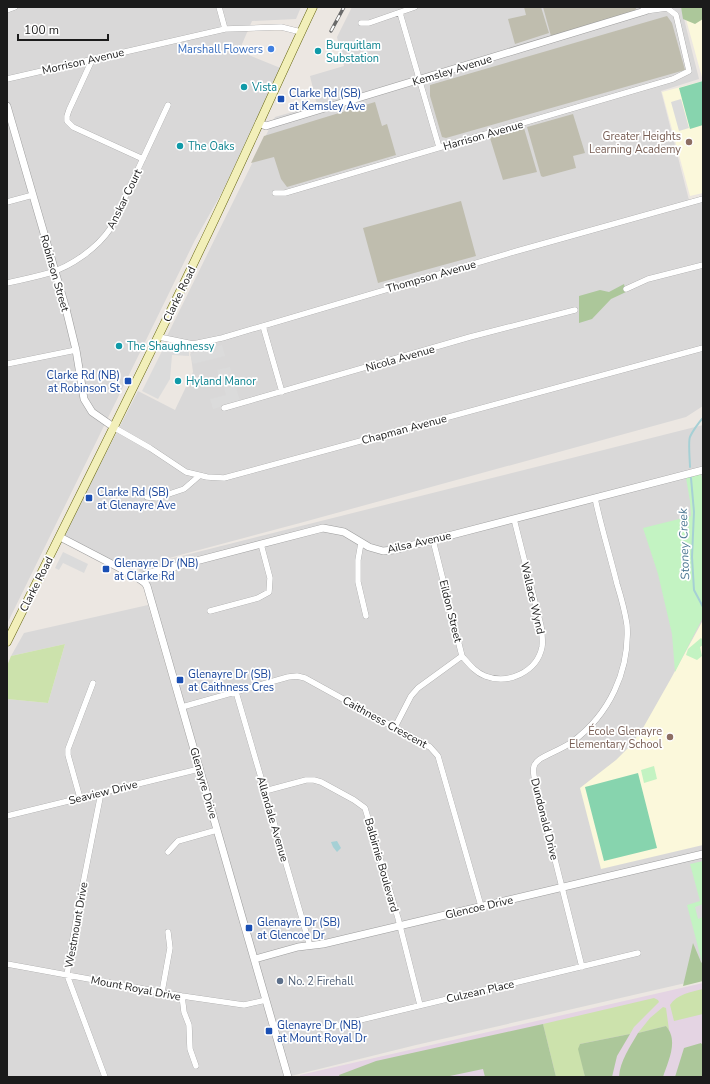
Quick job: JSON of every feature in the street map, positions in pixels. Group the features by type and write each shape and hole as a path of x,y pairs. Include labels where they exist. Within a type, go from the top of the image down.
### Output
{"main road":[{"name":"Clarke Road","path":"8,640 115,428 313,7"}],"street":[{"path":"7,10 15,7"},
{"path":"219,7 225,28"},
{"path":"361,23 370,23 415,7"},
{"name":"Harrison Avenue","path":"275,193 285,193 673,79 689,72 676,15 666,8 644,9"},
{"name":"Kemsley Avenue","path":"258,123 266,126 420,80 644,9"},
{"path":"400,13 439,147"},
{"name":"Morrison Avenue","path":"7,79 225,28 281,26 301,32"},
{"path":"92,60 68,113 67,121 73,127 143,159"},
{"name":"Anskar Court","path":"7,283 55,271 96,245 106,235 168,105"},
{"name":"Robinson Street","path":"7,106 9,120 66,309 76,350 82,394 86,404 92,412 115,428"},
{"path":"7,202 32,195"},
{"name":"Thompson Avenue","path":"158,336 192,344 222,338 517,251 703,199"},
{"path":"626,289 648,280 703,265"},
{"name":"Nicola Avenue","path":"224,408 463,340 575,310"},
{"path":"263,326 282,392"},
{"name":"Chapman Avenue","path":"115,428 186,472 199,476 216,478 234,476 703,348"},
{"path":"7,364 76,350"},
{"name":"Ailsa Avenue","path":"139,578 150,573 323,528 344,532 361,543 383,550 394,550 703,470"},
{"path":"147,497 157,498 184,489 199,476"},
{"name":"Dundonald Drive","path":"582,966 533,768 535,762 571,742 597,719 615,691 623,668 626,654 626,625 595,498"},
{"name":"Wallace Wynd","path":"462,656 472,668 484,676 496,679 507,679 525,672 539,657 542,648 542,631 514,519"},
{"path":"60,537 139,578"},
{"name":"Eildon Street","path":"395,727 411,696 418,688 462,656 432,540"},
{"path":"361,543 358,560 358,582 366,616"},
{"path":"210,611 258,598 269,592 270,578 261,544"},
{"name":"Glenayre Drive","path":"139,578 145,583 148,590 288,1077"},
{"name":"Caithness Crescent","path":"182,707 288,677 297,676 305,678 430,747 438,756 481,906"},
{"path":"80,798 68,755 68,749 93,683"},
{"name":"Allandale Avenue","path":"236,692 310,946"},
{"name":"Seaview Drive","path":"7,816 199,769"},
{"name":"Balbirnie Boulevard","path":"265,791 306,780 314,780 321,782 363,806 368,815 400,926 420,1005"},
{"name":"Westmount Drive","path":"101,793 77,914 68,975 104,1077"},
{"path":"168,852 178,841 217,830"},
{"name":"Glencoe Drive","path":"255,959 298,947 323,944 703,854"},
{"path":"162,992 170,948 168,932"},
{"name":"Culzean Place","path":"323,1029 638,953"},
{"name":"Mount Royal Drive","path":"7,964 244,1006 266,1000"},
{"path":"182,996 184,1012 189,1025 190,1050 196,1066"}],"shaded area":[{"path":"7,7 301,7 296,19 252,21 239,51 283,69 221,194 195,240 7,624"},
{"path":"352,7 681,7 699,79 661,91 690,204 703,201 703,406 686,417 128,569 63,537 138,391 175,410 193,372 189,341 167,336 275,117 317,105 310,76 344,66 337,37"},
{"path":"524,7 541,7 549,33 515,44 508,19 526,15"},
{"path":"543,7 636,8 635,12 551,36"},
{"path":"703,7 703,81 684,12"},
{"path":"667,16 672,23 685,70 446,138 442,137 430,96 430,85"},
{"name":"Greater Heights Learning Academy","path":"703,81 703,193 690,196 662,92"},
{"path":"681,99 689,128 679,131 671,102"},
{"path":"375,102 382,126 387,124 396,155 287,187 281,179 274,157 251,163 264,136"},
{"path":"573,114 585,153 573,156 576,168 543,177 541,176 527,127"},
{"path":"524,128 537,172 503,180 490,138"},
{"path":"461,201 476,256 378,283 363,228"},
{"path":"166,343 189,349 189,356 172,355 170,379 158,399 142,391"},
{"path":"222,345 225,356 193,364 190,354"},
{"path":"230,367 240,401 213,409 210,399 226,395 222,379 220,380 217,370"},
{"path":"703,425 703,979 416,1045 291,1076 138,567"},
{"path":"63,552 88,564 84,573 63,563 59,570 55,568"},
{"path":"148,605 285,1077 7,1077 7,699 48,703 65,644 11,656 24,633"},
{"name":"École Glenayre Elementary School","path":"703,620 703,845 601,869 580,788 616,760 630,746 643,728"},
{"path":"703,904 703,917 698,919 695,907"},
{"path":"703,983 703,1077 300,1077 300,1075"}],"green space":[{"path":"681,7 703,7 703,19 695,24 683,19"},
{"path":"703,81 703,125 690,129 679,88"},
{"path":"624,284 626,292 611,299 592,319 579,323 579,296 600,290 609,292"},
{"path":"701,474 703,487 703,617 675,672 672,634 658,574 643,528 691,516 686,478"},
{"path":"701,638 703,640 703,645 700,647 702,656 697,660 686,655 688,649"},
{"path":"65,644 48,703 7,699 7,666 11,656"},
{"path":"654,766 657,779 644,783 641,770"},
{"path":"638,773 657,848 604,861 585,787"},
{"path":"703,861 703,966 687,905 700,901 690,864"},
{"path":"693,943 703,964 703,981 683,986"},
{"path":"703,989 703,1014 674,1021 670,1005 673,1001 685,994"},
{"path":"654,998 659,1002 634,1027 630,1034 580,1044 579,1049 585,1077 556,1077 543,1024"},
{"path":"663,1007 666,1008 669,1030 666,1026 638,1033 650,1018"},
{"path":"543,1024 556,1077 485,1077 483,1069 445,1077 340,1077 339,1075 376,1061"},
{"path":"666,1026 672,1038 672,1045 670,1058 663,1077 619,1077 623,1060 638,1033"},
{"path":"630,1034 617,1056 612,1077 585,1077 578,1049 580,1044"},
{"path":"701,1043 703,1046 703,1077 675,1077 684,1048"}],"water":[{"path":"337,841 341,848 337,852 331,842"}],"waterway":[{"name":"Stoney Creek","path":"690,467 689,439 703,418"},
{"name":"Stoney Creek","path":"691,478 694,512 692,557 694,590 703,607"}],"railway":[{"path":"331,31 344,7"}],"place":[{"name":"Marshall Flowers","path":"271,49"},
{"name":"Burquitlam Substation","path":"318,51"},
{"name":"Vista","path":"244,87"},
{"name":"Clarke Rd (SB) at Kemsley Ave","path":"281,99"},
{"name":"Greater Heights Learning Academy","path":"689,142"},
{"name":"The Oaks","path":"180,146"},
{"name":"The Shaughnessy","path":"119,346"},
{"name":"Clarke Rd (NB) at Robinson St","path":"128,381"},
{"name":"Hyland Manor","path":"178,381"},
{"name":"Clarke Rd (SB) at Glenayre Ave","path":"89,498"},
{"name":"Glenayre Dr (NB) at Clarke Rd","path":"106,569"},
{"name":"Glenayre Dr (SB) at Caithness Cres","path":"180,680"},
{"name":"École Glenayre Elementary School","path":"670,737"},
{"name":"Glenayre Dr (SB) at Glencoe Dr","path":"249,928"},
{"name":"No. 2 Firehall","path":"280,981"},
{"name":"Glenayre Dr (NB) at Mount Royal Dr","path":"269,1031"}]}
